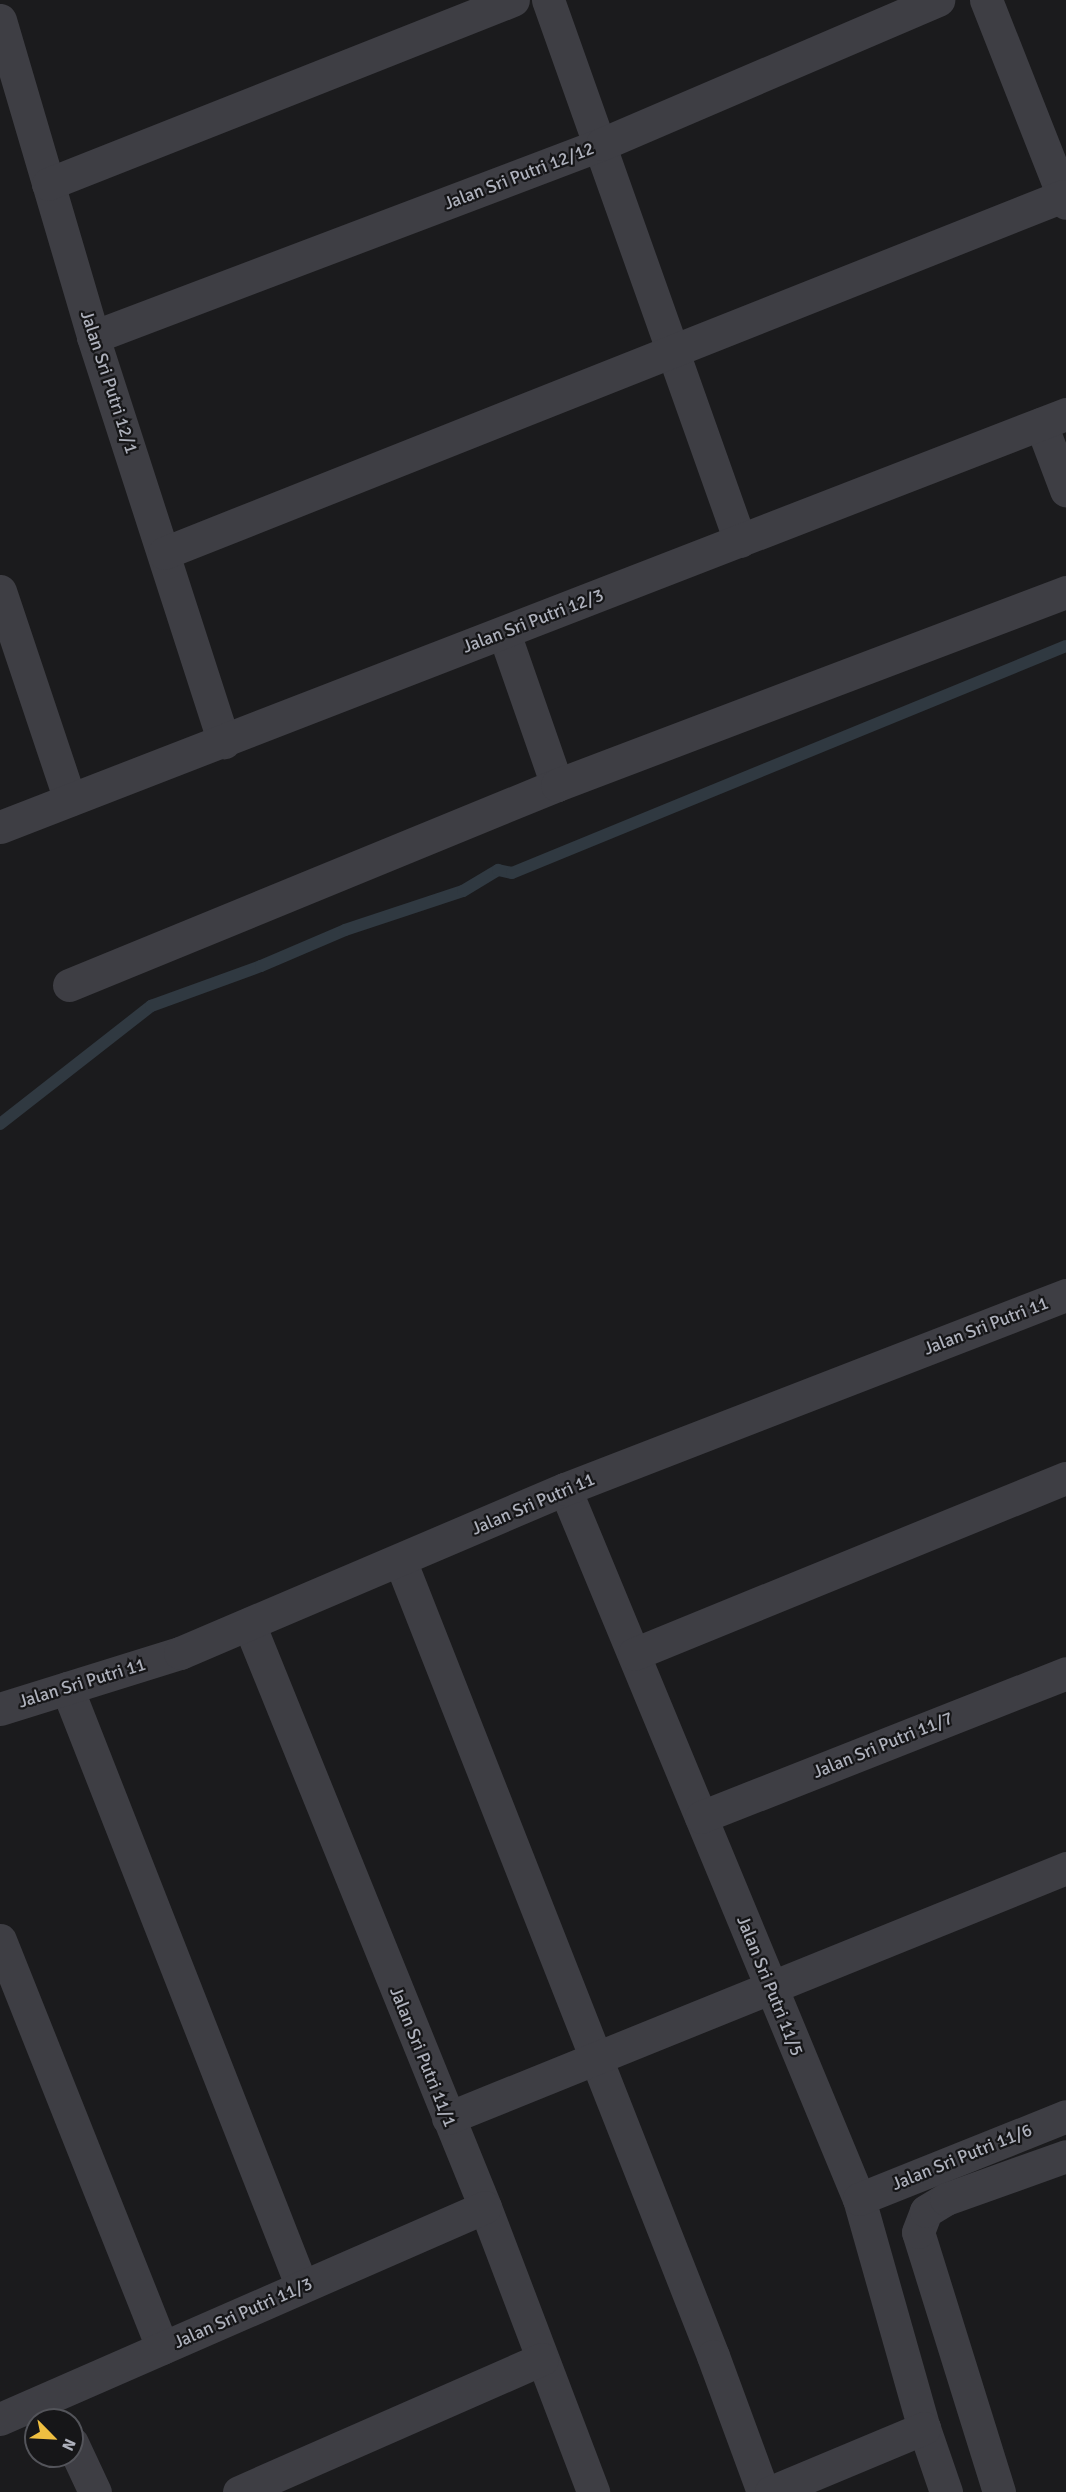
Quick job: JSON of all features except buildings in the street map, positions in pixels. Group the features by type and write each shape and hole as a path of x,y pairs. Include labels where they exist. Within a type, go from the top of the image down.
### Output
{"street":[{"path":"48,184 513,0"},
{"path":"548,0 602,144 740,541"},
{"name":"Jalan Sri Putri 12/12","path":"93,337 602,144 938,0"},
{"path":"164,553 673,351 1065,200 986,0"},
{"name":"Jalan Sri Putri 12/1","path":"0,20 93,337 224,742"},
{"path":"1054,419 1066,490"},
{"name":"Jalan Sri Putri 12/3","path":"0,827 1054,419"},
{"path":"0,591 70,800"},
{"path":"69,985 557,785 1066,592"},
{"path":"504,633 557,785"},
{"name":"Jalan Sri Putri 11","path":"0,1709 180,1653 565,1489 1066,1295"},
{"path":"634,1654 1066,1478"},
{"name":"Jalan Sri Putri 11/5","path":"565,1489 859,2199 924,2428 946,2492"},
{"path":"400,1560 763,2492"},
{"name":"Jalan Sri Putri 11/1","path":"249,1624 485,2207 593,2492"},
{"name":"Jalan Sri Putri 11/7","path":"701,1817 1066,1672"},
{"path":"67,1688 302,2287"},
{"path":"448,2118 1066,1868"},
{"path":"0,1940 162,2348"},
{"name":"Jalan Sri Putri 11/6","path":"859,2199 1066,2116"},
{"path":"999,2492 918,2232 926,2211 946,2199 1066,2156"},
{"name":"Jalan Sri Putri 11/3","path":"58,2408 162,2348 485,2207"},
{"path":"239,2492 542,2359"},
{"name":"Jalan Sri Putri 11/3","path":"0,2419 24,2415"},
{"path":"771,2492 924,2428"},
{"path":"84,2468 95,2492"}],"waterway":[{"path":"0,1124 151,1006 261,966 345,930 463,891 498,870 512,873 1066,646"}]}
